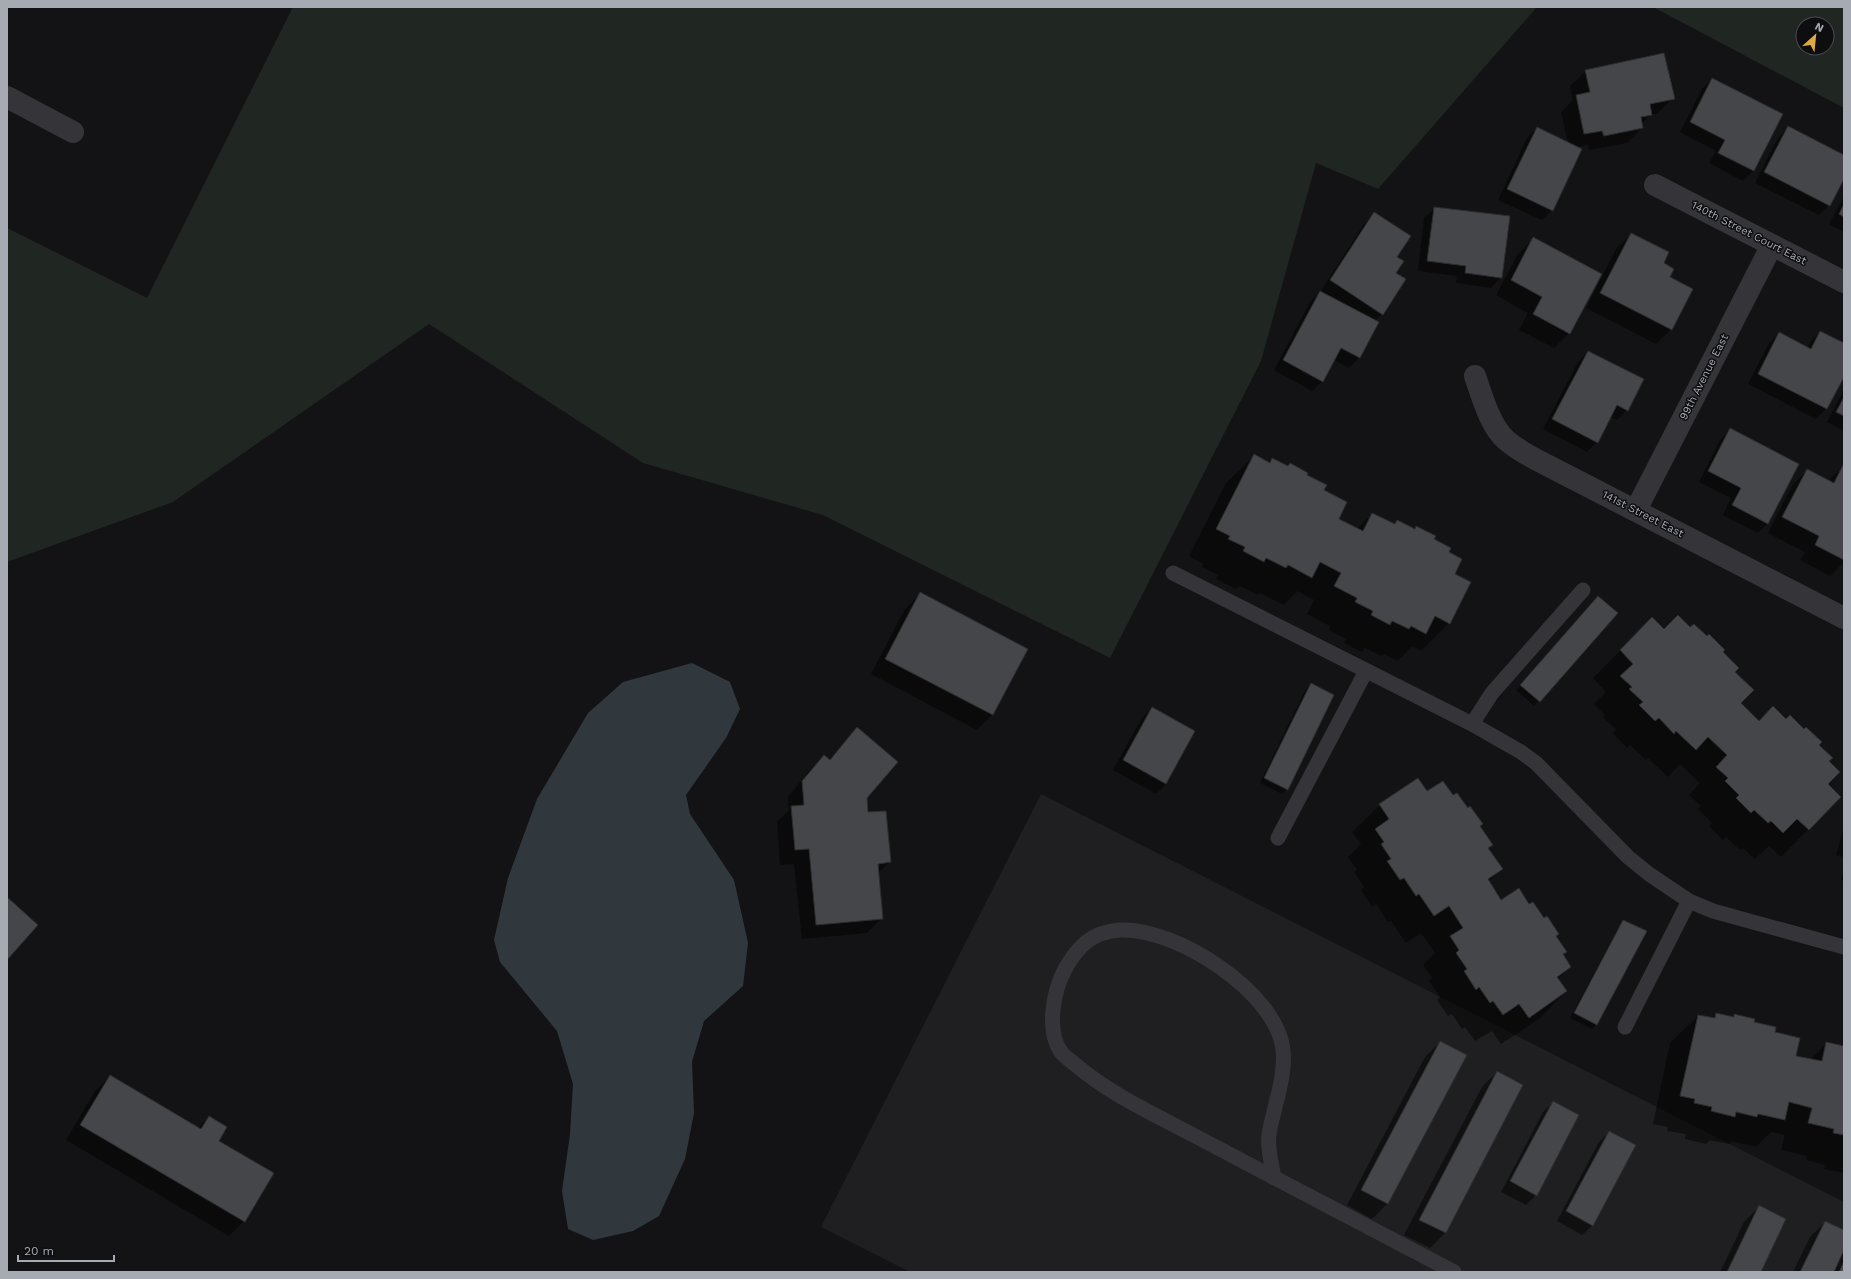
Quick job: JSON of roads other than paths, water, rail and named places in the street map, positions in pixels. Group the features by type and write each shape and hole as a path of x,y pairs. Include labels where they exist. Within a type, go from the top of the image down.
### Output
{"street":[{"path":"7,97 73,132"},
{"name":"140th Street Court East","path":"1655,185 1844,282"},
{"name":"99th Avenue East","path":"1636,510 1772,245"},
{"name":"141st Street East","path":"1475,376 1489,415 1504,439 1537,460 1844,618"}],"lane":[{"path":"1173,573 1472,724 1521,752 1536,763 1628,857 1649,874 1689,900 1714,911 1844,947"},
{"path":"1472,724 1492,693 1583,590"},
{"path":"1278,838 1366,670"},
{"path":"1625,1027 1689,900"},
{"path":"1274,1178 1268,1138 1282,1076 1284,1054 1281,1035 1272,1019 1254,996 1228,973 1193,951 1160,936 1133,930 1109,931 1089,938 1072,957 1058,985 1054,1003 1053,1022 1055,1038 1062,1053 1089,1077 1123,1098 1274,1178 1454,1272"}]}
